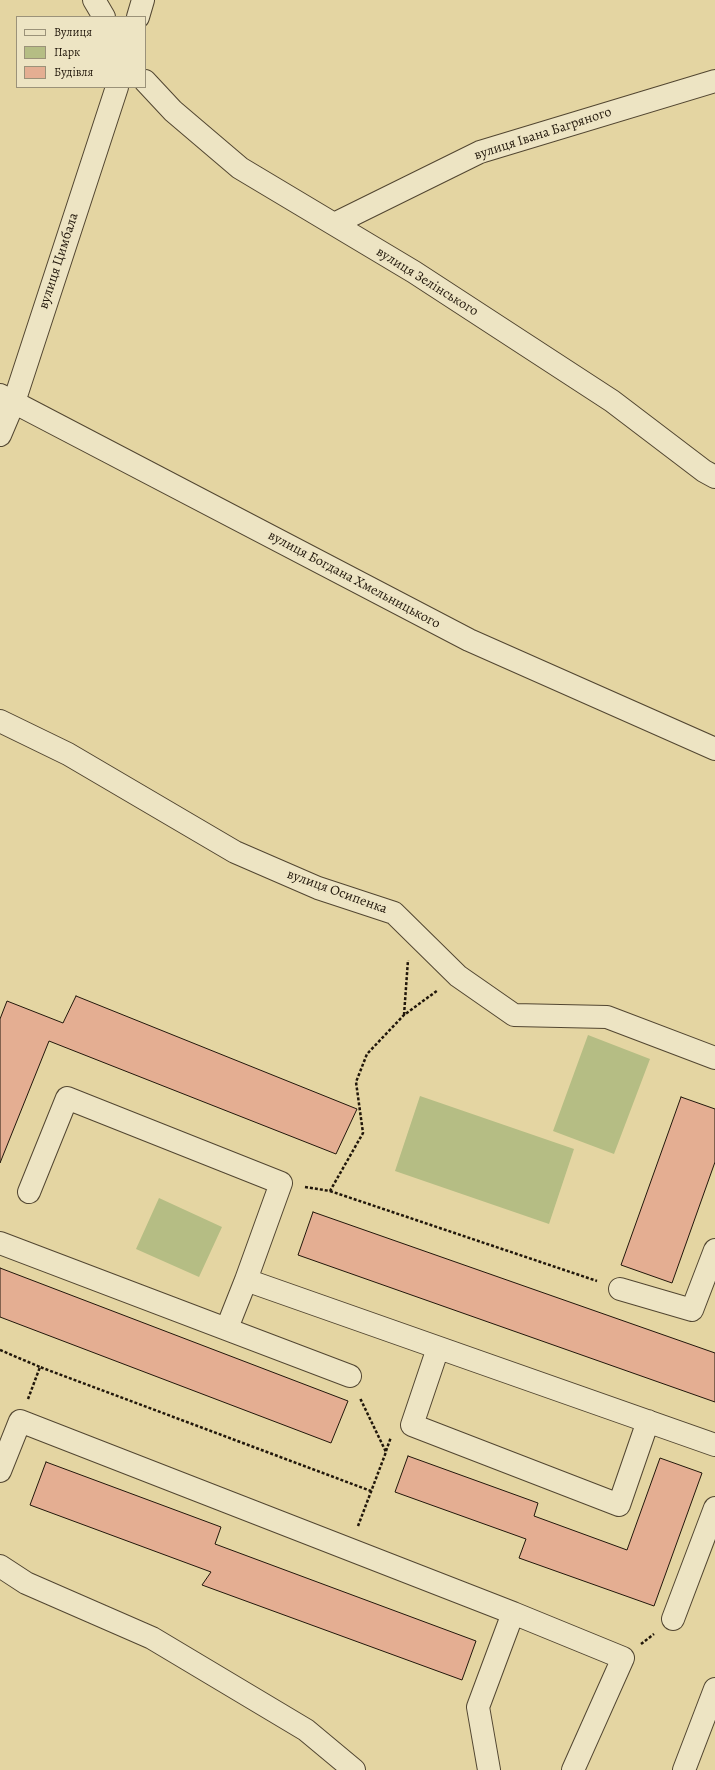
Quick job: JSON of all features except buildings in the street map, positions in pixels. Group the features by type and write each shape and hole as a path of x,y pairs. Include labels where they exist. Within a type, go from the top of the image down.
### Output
{"street":[{"path":"94,0 103,16"},
{"path":"138,16 143,0"},
{"name":"вулиця Зелінського","path":"146,81 173,111 240,168 414,272 612,401 704,471 715,477"},
{"name":"вулиця Івана Багряного","path":"334,224 480,152 715,81"},
{"name":"вулиця Цимбала","path":"0,435 7,398 117,88"},
{"name":"вулиця Богдана Хмельницького","path":"7,398 469,640 715,749"},
{"name":"вулиця Осипенка","path":"0,721 68,754 235,852 318,888 394,913 458,976 514,1015 607,1017 715,1058"},
{"path":"29,1192 67,1098 281,1183 227,1328"},
{"path":"0,1243 350,1376"},
{"path":"620,1289 692,1310 715,1250"},
{"path":"246,1280 715,1445"},
{"path":"438,1348 412,1425 619,1505 648,1421"},
{"path":"0,1471 20,1421 514,1613 623,1658 573,1770"},
{"path":"673,1619 715,1508"},
{"path":"0,1566 26,1583 152,1638 306,1730 354,1770"},
{"path":"489,1770 478,1707 514,1613"},
{"path":"684,1770 715,1689"}],"path":[{"path":"404,1016 408,960"},
{"path":"330,1191 363,1133 356,1082 367,1054 404,1016 458,976"},
{"path":"281,1183 330,1191 620,1289"},
{"path":"0,1350 40,1367 371,1491"},
{"path":"20,1421 40,1367"},
{"path":"350,1376 386,1452 350,1549"},
{"path":"623,1658 673,1619"}],"green space":[{"path":"588,1035 650,1059 614,1154 553,1131"},
{"path":"420,1096 574,1149 549,1224 395,1171"},
{"path":"159,1198 222,1227 199,1277 136,1249"}]}
